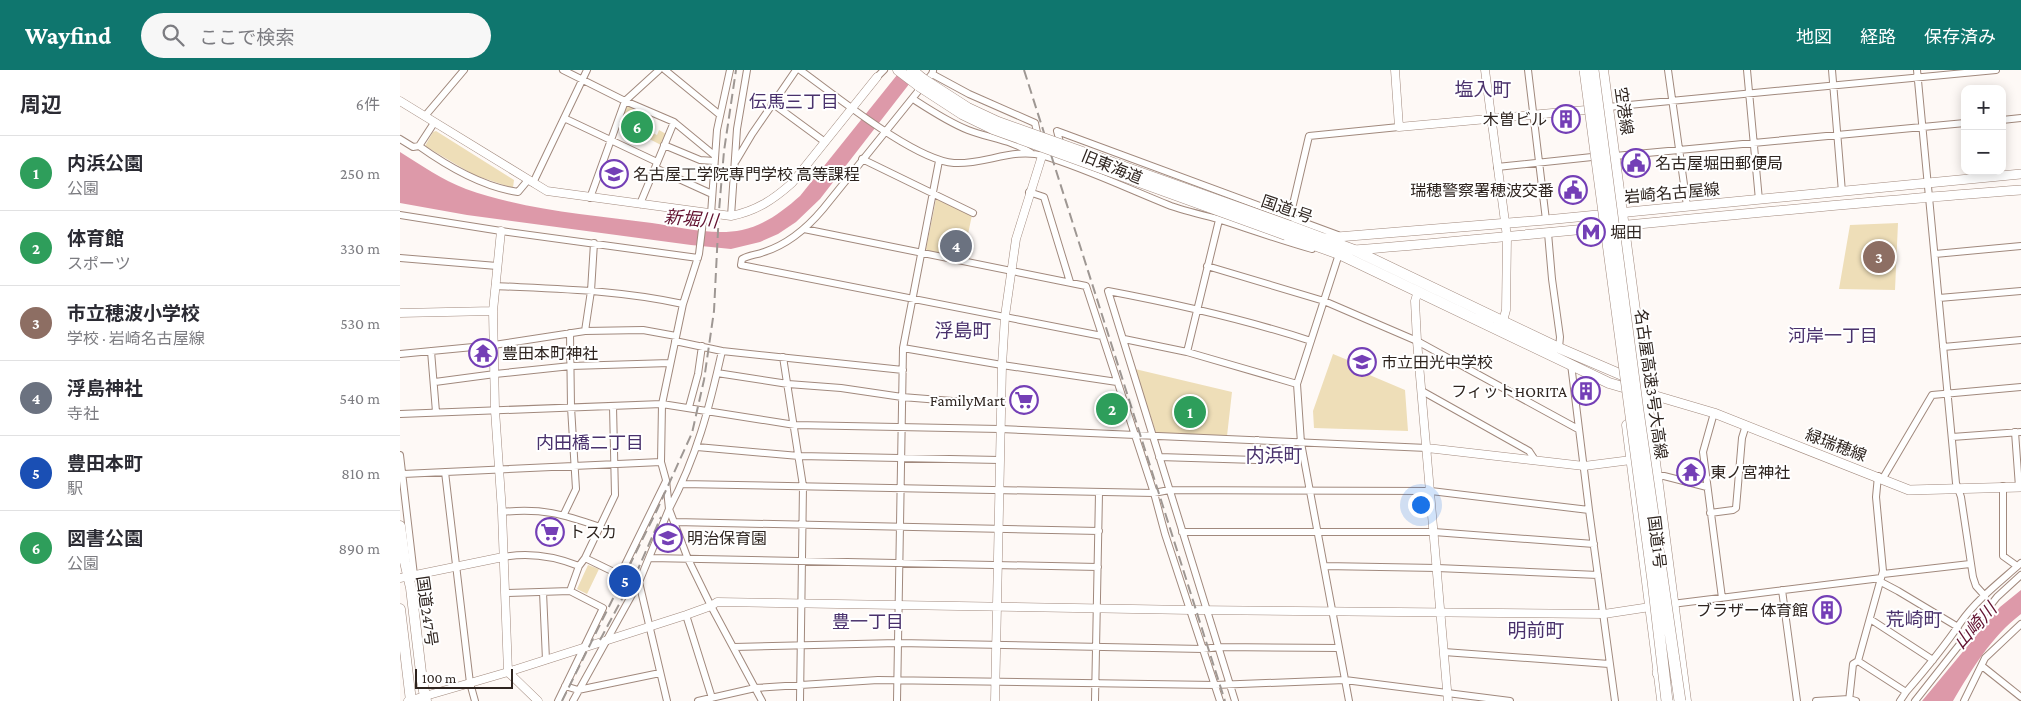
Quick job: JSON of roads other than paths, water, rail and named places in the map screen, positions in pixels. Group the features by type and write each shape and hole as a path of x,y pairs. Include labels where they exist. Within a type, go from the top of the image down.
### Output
{"highway":[{"name":"名古屋高速3号大高線","path":"1585,70 1653,580 1667,701"},
{"name":"名古屋高速3号大高線","path":"1593,70 1638,411 1680,701"},
{"path":"1658,673 1673,694 1674,701"}],"main road":[{"name":"国道1号","path":"898,70 962,114 993,128 1325,238 1559,348 1622,375 1646,393 1686,701"},
{"name":"国道1号","path":"912,70 968,108 998,122 1289,226 1336,253 1609,383 1646,393"},
{"path":"1580,70 1623,387"},
{"name":"空港線","path":"1603,70 1646,393"},
{"name":"岩崎名古屋線","path":"1325,238 1504,224 2021,174"},
{"name":"岩崎名古屋線","path":"1336,253 2021,190"},
{"name":"国道1号","path":"1623,387 1662,701"},
{"name":"緑瑞穂線","path":"1646,393 1714,413 1881,477 1909,490 2020,487"},
{"name":"国道247号","path":"400,526 425,699"},
{"name":"国道247号","path":"400,609 401,638 410,701"}],"street":[{"path":"425,116 464,70"},
{"path":"563,70 625,101 674,122 714,158"},
{"path":"400,139 412,147 419,146 462,172 518,192 530,182 588,70"},
{"path":"590,198 625,101 658,70"},
{"path":"665,70 720,115"},
{"path":"723,70 728,78"},
{"path":"730,70 720,115 714,158 712,194 708,214 703,224 698,256 683,304 662,404 661,462 666,480 670,509 688,559 762,701"},
{"path":"731,216 737,129 747,70"},
{"path":"736,162 772,103 796,70"},
{"path":"800,70 855,110"},
{"path":"400,101 547,191 731,216 760,207 778,196 792,184 824,142 855,110 878,73 884,70"},
{"path":"1394,70 1399,127"},
{"path":"1485,70 1506,237 1506,310 1503,321"},
{"path":"1528,70 1546,220"},
{"path":"1668,70 1687,206"},
{"path":"1746,70 1759,200"},
{"path":"1832,70 1842,192"},
{"path":"1608,107 1832,87 1852,85 1853,83 1871,83 1917,74 1993,70"},
{"path":"995,701 1000,429 1005,316 1016,239 1029,192 1042,156 1035,123 969,94 933,72 804,230 784,243 742,259 741,265 1005,316 1102,336"},
{"path":"1917,74 1956,483 1959,489 1970,564 1976,586 1985,596"},
{"path":"912,98 932,112 967,130 1015,145 1032,154"},
{"path":"772,103 824,142"},
{"name":"旧東海道","path":"855,110 923,154 939,161 972,162 1020,153 1042,156 1083,170 1173,207 1322,252 1336,253"},
{"path":"1289,226 1309,136 1586,110"},
{"path":"564,118 611,140 712,194"},
{"path":"2006,120 2021,118"},
{"path":"419,146 434,122"},
{"path":"640,204 674,122"},
{"path":"1615,156 1961,123"},
{"path":"1065,163 1057,131 1093,144 1289,226 1340,236"},
{"path":"1083,170 1093,144"},
{"path":"664,145 700,160 714,158"},
{"path":"1497,167 1592,157"},
{"path":"862,159 973,213"},
{"path":"897,701 903,348 939,161"},
{"path":"1029,192 1044,197 1070,282"},
{"path":"400,215 501,231 698,256"},
{"path":"1187,352 1219,220"},
{"path":"804,230 1086,286 1220,701"},
{"path":"501,231 493,311 495,410 502,512 508,672 538,701"},
{"path":"1548,233 1560,337 1559,348"},
{"path":"585,331 591,291 594,243"},
{"path":"1935,254 2021,246"},
{"path":"1336,253 1324,301 1298,384 1301,443 1349,701"},
{"path":"400,258 497,266"},
{"path":"1207,266 1324,301 1417,340 1578,429"},
{"path":"495,286 591,291 654,298 683,304"},
{"path":"1234,701 1219,646 1108,291 1198,308 1258,324 1310,341"},
{"path":"1939,298 2021,291"},
{"path":"1418,292 1415,301 1417,340 1448,697"},
{"path":"400,313 493,311"},
{"path":"400,354 494,345 585,331 643,330 722,351 903,370"},
{"path":"564,514 576,490 571,407 570,333"},
{"path":"1124,340 1187,352 1298,384"},
{"path":"1943,347 2021,340"},
{"path":"689,407 698,374 702,346"},
{"path":"903,348 1117,382"},
{"path":"430,351 435,382 436,412"},
{"path":"572,701 639,582 698,447 709,412 722,351"},
{"path":"783,357 803,486 800,701"},
{"path":"435,382 571,366 670,363"},
{"path":"1570,364 1614,701"},
{"path":"717,373 788,384 840,388 902,397 965,402 1001,402"},
{"path":"1816,701 1851,700 1853,664 1858,661 1881,578 1875,487 1932,395 2021,387"},
{"path":"1422,392 1529,451 1535,460"},
{"path":"400,414 662,404 795,425 1000,429 1427,448 1584,466 1631,460"},
{"path":"570,591 579,566 586,558 615,496 613,406"},
{"path":"1714,413 1702,452 1722,598"},
{"path":"1710,513 1736,508 1742,438 1746,426"},
{"path":"1952,437 2018,432 2020,487"},
{"path":"1159,457 1256,460 1257,440"},
{"path":"698,447 799,456 1000,460"},
{"path":"400,455 403,474 407,576 503,557 537,554 579,566"},
{"path":"403,474 661,462"},
{"path":"445,472 470,683 475,701"},
{"path":"1657,476 1664,476 1707,487"},
{"path":"586,558 620,574 666,480"},
{"path":"682,484 1154,494 1169,490 1431,491 1589,510"},
{"path":"1900,701 1985,596 2019,565 2003,556 2003,486"},
{"path":"1095,701 1100,493"},
{"path":"502,512 526,510 564,514 600,527"},
{"path":"675,522 1099,532"},
{"path":"1182,532 1434,532 1594,544"},
{"path":"650,558 1098,567"},
{"path":"1672,604 1881,578 1970,564"},
{"path":"1324,566 1437,568 1598,575"},
{"path":"1915,701 1997,597 2021,575"},
{"path":"1881,578 1898,591 1958,627"},
{"path":"639,582 667,701"},
{"path":"1782,590 1798,701"},
{"path":"505,593 570,591 603,608 558,701"},
{"path":"543,592 546,660"},
{"path":"410,701 425,699 470,683 583,649 686,615 717,602 1191,610 1604,614 1650,607"},
{"path":"686,615 712,698"},
{"path":"1870,619 1933,660"},
{"path":"1964,701 1985,658 2021,624"},
{"path":"734,647 898,644 1203,649 1219,646 1339,648"},
{"path":"1444,652 1609,664"},
{"path":"1858,661 1906,692"},
{"path":"1982,666 2021,697"},
{"path":"565,686 578,690 660,673"},
{"path":"698,701 755,688 878,680 996,680 1215,685 1345,680 1448,697 1510,701"}],"railway":[{"path":"562,701 657,510 692,433 704,380 714,311 724,151 736,70"},
{"path":"1024,70 1225,701"},
{"path":"600,640 638,569 661,517"}],"place":[{"name":"木曽ビル","path":"1566,119"},
{"name":"図書公園","path":"637,127"},
{"name":"名古屋堀田郵便局","path":"1636,163"},
{"name":"名古屋工学院専門学校 高等課程","path":"614,174"},
{"name":"瑞穂警察署穂波交番","path":"1573,190"},
{"name":"堀田","path":"1591,232"},
{"name":"浮島神社","path":"956,246"},
{"name":"市立穂波小学校","path":"1879,257"},
{"name":"豊田本町神社","path":"483,353"},
{"name":"市立田光中学校","path":"1362,362"},
{"name":"フィットHORITA","path":"1586,391"},
{"name":"FamilyMart","path":"1024,400"},
{"name":"体育館","path":"1112,409"},
{"name":"内浜公園","path":"1190,412"},
{"name":"東ノ宮神社","path":"1691,472"},
{"name":"トスカ","path":"550,532"},
{"name":"明治保育園","path":"668,538"},
{"name":"豊田本町","path":"625,581"},
{"name":"ブラザー体育館","path":"1827,610"}],"district":[{"name":"塩入町","path":"1483,89"},
{"name":"伝馬三丁目","path":"794,102"},
{"name":"浮島町","path":"963,330"},
{"name":"河岸一丁目","path":"1833,336"},
{"name":"内田橋二丁目","path":"590,443"},
{"name":"内浜町","path":"1274,455"},
{"name":"荒崎町","path":"1914,619"},
{"name":"豊一丁目","path":"868,622"},
{"name":"明前町","path":"1536,630"}],"water label":[{"name":"新堀川","path":"691,219"},
{"name":"山崎川","path":"1975,626"}]}
